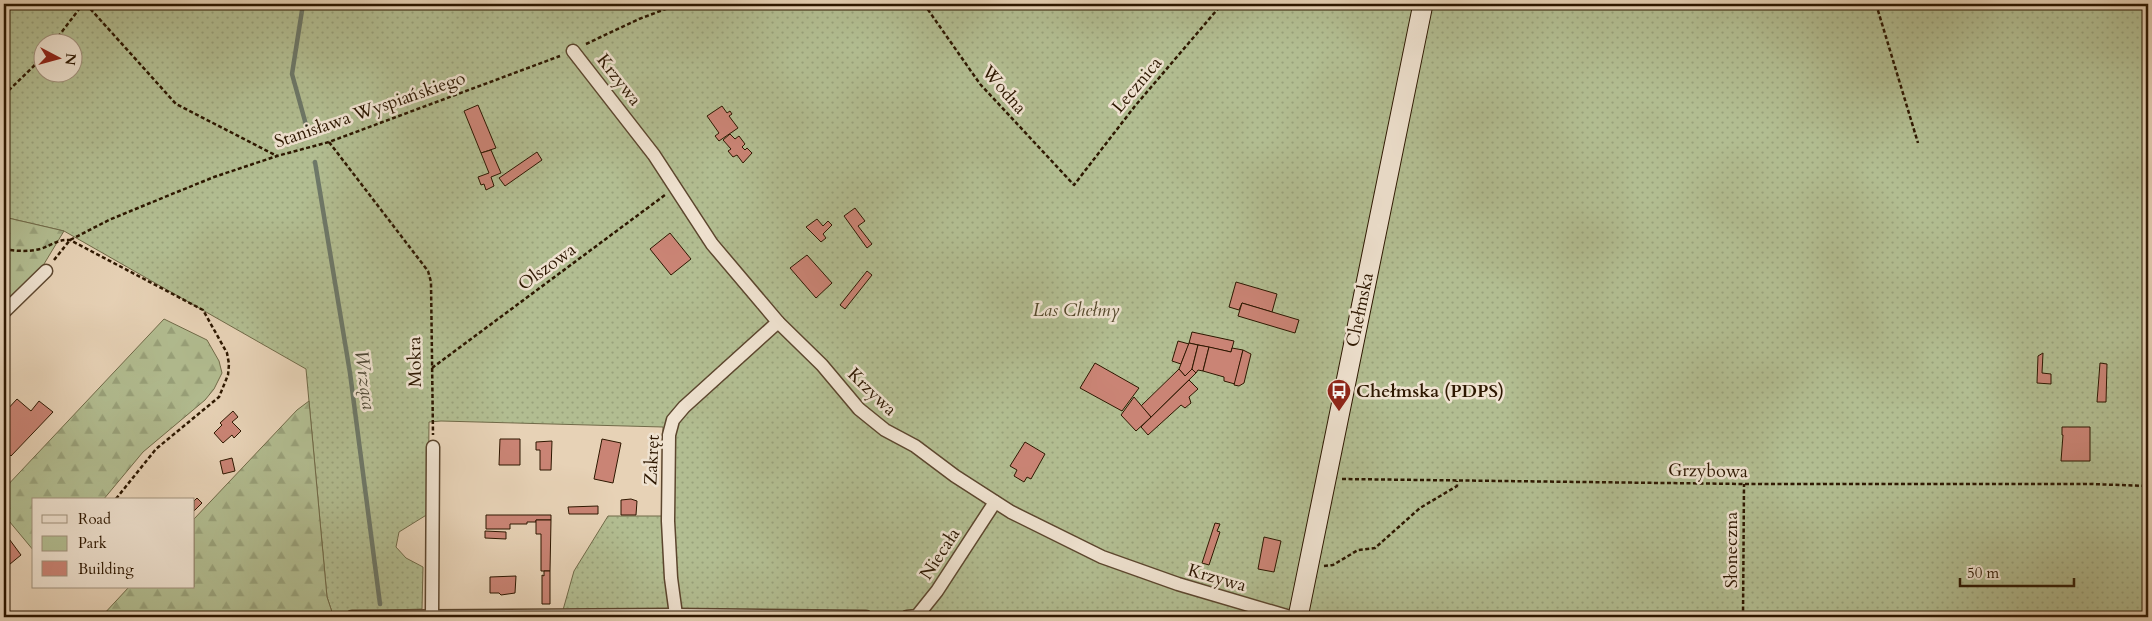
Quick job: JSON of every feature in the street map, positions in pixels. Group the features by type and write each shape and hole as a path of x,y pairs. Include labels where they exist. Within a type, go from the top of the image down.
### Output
{"street":[{"name":"Chełmska","path":"1298,617 1423,4"},
{"name":"Krzywa","path":"573,51 638,134 676,187 712,244 778,322 822,365 859,409 885,430 915,446 995,502 1046,530 1102,557 1178,584 1290,617"},
{"path":"4,312 46,271"},
{"name":"Zakręt","path":"676,615 671,578 668,521 669,435 673,420 684,407 778,322"},
{"path":"432,616 433,446"},
{"name":"Niecała","path":"907,617 917,616 937,591 995,502"},
{"path":"352,617 676,615 866,617"}],"path":[{"path":"62,32 84,4 176,104 277,156"},
{"name":"Stanisława Wyspiańskiego","path":"70,240 109,220 214,178 277,156 329,142 573,51 603,35 679,4"},
{"name":"Wodna","path":"924,4 980,84 1074,185"},
{"name":"Lecznica","path":"1074,185 1135,106 1222,4"},
{"path":"1876,4 1918,143"},
{"path":"4,95 32,68"},
{"name":"Mokra","path":"329,142 428,271 432,282 433,446"},
{"name":"Olszowa","path":"432,368 676,187"},
{"path":"4,249 31,250 60,240 70,240 203,310 227,353 228,375 219,397 156,448 117,498"},
{"path":"46,271 70,240"},
{"name":"Grzybowa","path":"1325,479 1744,484 2091,484 2148,486"},
{"path":"1318,568 1333,565 1358,550 1375,548 1420,508 1457,486 1457,481"},
{"name":"Słoneczna","path":"1743,617 1744,484"}],"green space":[{"name":"Las Chełmy","path":"4,4 2148,4 2148,617 561,617 574,571 608,516 662,516 663,427 441,421 429,422 428,514 399,532 396,547 406,558 423,567 422,609 332,612 327,597 306,369 64,231 4,217"},
{"path":"4,217 64,231 44,264 4,304"},
{"path":"164,319 207,340 219,361 222,373 214,389 205,400 143,452 105,498 32,498 32,549 4,515 4,489"},
{"path":"309,401 327,597 332,612 102,616 128,588 195,588 195,518 297,410"}],"building":[{"path":"478,105 496,148 481,153 464,111"},
{"path":"722,106 727,113 730,111 732,114 729,116 738,128 719,141 715,136 719,133 707,116"},
{"path":"730,134 735,139 739,136 745,144 742,147 745,150 747,148 752,153 743,163 737,155 733,157 728,151 731,149 723,140"},
{"path":"491,150 501,173 491,177 494,186 486,190 484,184 481,185 478,177 489,173 481,153"},
{"path":"537,152 542,160 505,186 499,178"},
{"path":"855,208 865,221 858,226 872,244 867,248 844,216"},
{"path":"817,219 823,226 828,221 832,225 823,234 826,238 821,242 806,227"},
{"path":"670,233 691,259 671,275 650,249"},
{"path":"807,255 832,283 816,298 790,268"},
{"path":"867,271 872,275 845,309 840,305"},
{"path":"1236,282 1277,294 1272,312 1242,303 1239,310 1229,307"},
{"path":"1242,303 1299,320 1295,333 1238,316"},
{"path":"1192,332 1234,341 1231,352 1189,343"},
{"path":"1178,341 1189,344 1181,364 1172,361"},
{"path":"1189,343 1198,345 1192,369 1185,376 1179,369"},
{"path":"1198,345 1209,347 1203,371 1198,370 1196,373 1192,369"},
{"path":"1209,347 1231,352 1232,348 1243,350 1235,384 1224,381 1224,377 1203,371"},
{"path":"1243,350 1251,354 1244,383 1239,386 1234,385"},
{"path":"2043,353 2042,373 2051,374 2051,384 2037,383 2038,356"},
{"path":"1095,363 1139,388 1122,411 1080,388"},
{"path":"2100,363 2107,364 2106,402 2097,402"},
{"path":"1179,369 1185,376 1192,369 1196,373 1151,417 1141,406"},
{"path":"1189,380 1198,389 1189,397 1191,403 1185,408 1181,405 1148,435 1141,427"},
{"path":"1134,397 1151,417 1136,431 1121,415"},
{"path":"17,399 31,411 39,401 53,412 11,456 4,449 4,420 9,415 5,412"},
{"path":"233,411 238,417 232,422 241,431 234,438 232,435 223,443 214,433 222,425 220,423"},
{"path":"2062,427 2090,427 2090,461 2061,461"},
{"path":"500,439 520,439 520,465 499,465"},
{"path":"602,439 621,443 613,483 594,479"},
{"path":"552,441 551,470 540,470 540,450 536,450 536,442"},
{"path":"1025,442 1045,454 1031,479 1027,477 1024,482 1014,476 1017,470 1010,466"},
{"path":"232,458 235,471 223,474 220,461"},
{"path":"197,498 202,503 195,510 195,500"},
{"path":"631,499 637,501 636,515 621,515 621,500"},
{"path":"598,506 598,514 569,514 568,507"},
{"path":"486,515 551,515 551,520 536,520 536,522 527,522 527,524 510,524 510,529 486,529"},
{"path":"536,520 551,520 550,571 541,571 541,534 536,534"},
{"path":"1215,523 1220,524 1217,531 1220,532 1209,565 1202,563"},
{"path":"485,531 506,532 506,539 485,538"},
{"path":"4,532 21,555 4,569"},
{"path":"1264,537 1281,541 1274,572 1258,569"},
{"path":"544,571 550,571 550,604 542,604 542,575 544,576"},
{"path":"516,576 515,593 501,595 499,593 490,593 490,577"}],"waterway":[{"name":"Wrząca","path":"303,4 292,74 308,132"},
{"name":"Wrząca","path":"315,162 350,373 380,604"}],"place":[{"name":"Chełmska (PDPS)","path":"1339,412"}]}
